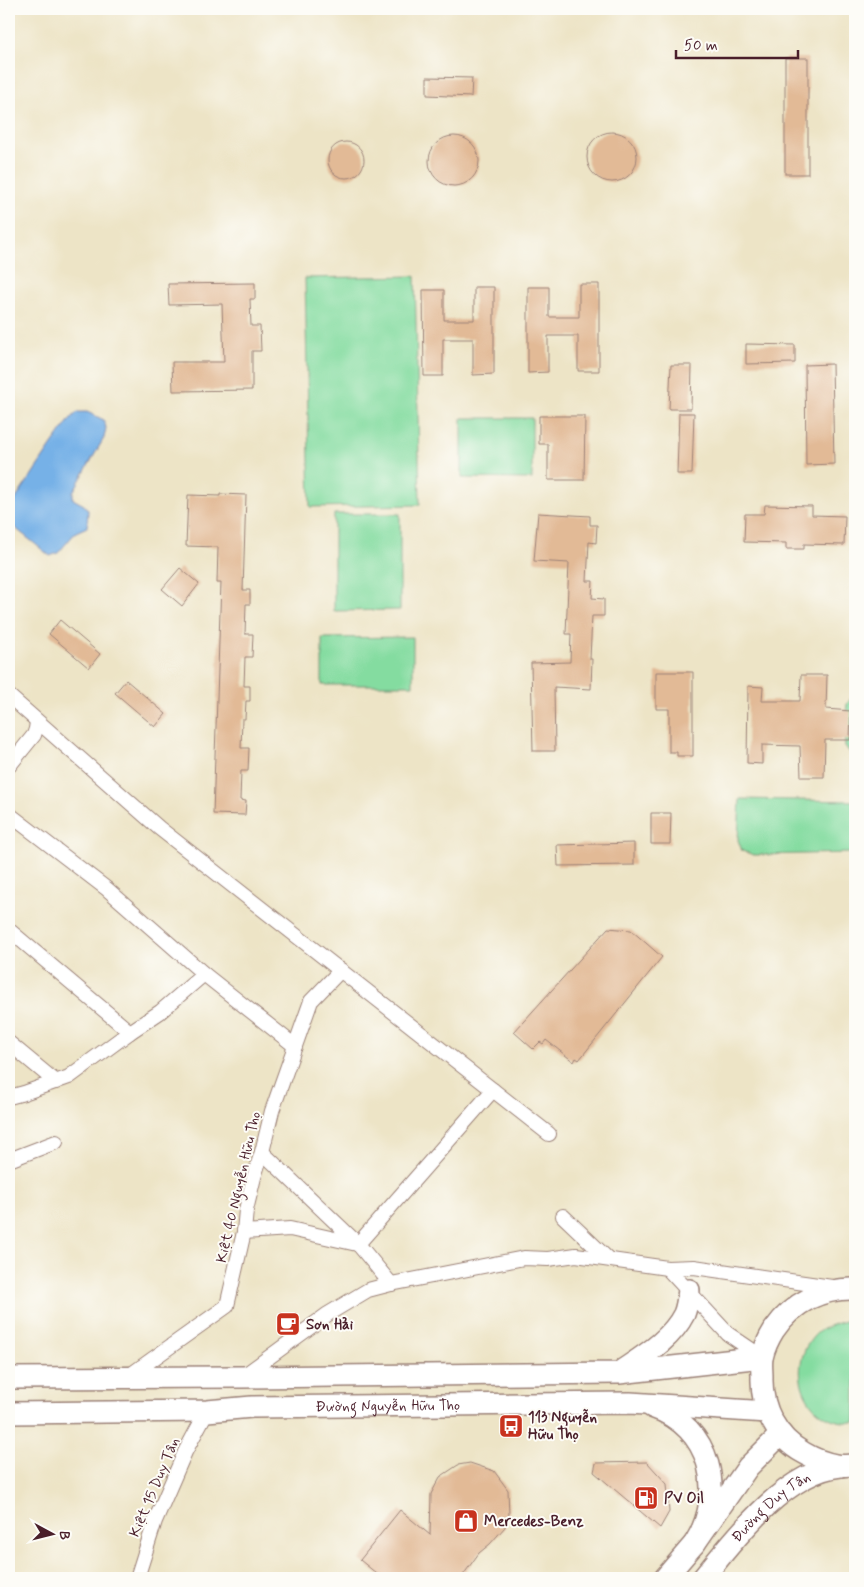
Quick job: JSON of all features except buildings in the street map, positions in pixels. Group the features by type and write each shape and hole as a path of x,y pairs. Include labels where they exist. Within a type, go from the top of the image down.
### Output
{"main road":[{"path":"848,1289 818,1294 797,1305 781,1320 770,1337 762,1357 761,1391 767,1412 781,1434 796,1449 815,1459 836,1465 855,1465"},
{"path":"619,1373 657,1346 674,1330 685,1312 689,1290"},
{"name":"Đường Nguyễn Hữu Thọ","path":"9,1378 619,1373 762,1357"},
{"name":"Đường Nguyễn Hữu Thọ","path":"9,1413 630,1403 767,1412"},
{"path":"630,1403 646,1405 673,1417 685,1426 702,1450 709,1470 712,1492 710,1506 695,1543"},
{"name":"Đường Duy Tân","path":"665,1578 695,1543 748,1467 781,1434"},
{"name":"Đường Duy Tân","path":"703,1578 749,1524 791,1486 806,1476 832,1467 855,1465"}],"street":[{"path":"9,696 159,828 548,1134"},
{"path":"9,766 34,735 37,722"},
{"path":"9,814 106,889 204,974 295,1046"},
{"path":"9,930 130,1032"},
{"name":"Kiệt 40 Nguyễn Hữu Thọ","path":"126,1378 227,1306 244,1232 246,1210 272,1111 310,1001 341,970"},
{"path":"9,1097 69,1077 160,1012 204,974"},
{"path":"9,1043 56,1082"},
{"path":"358,1244 493,1090"},
{"path":"9,1160 56,1142"},
{"path":"262,1152 358,1244 391,1284"},
{"path":"563,1216 608,1259"},
{"path":"244,1232 290,1230 358,1244"},
{"path":"242,1377 328,1314 368,1290 524,1258 548,1259 576,1255 667,1268 694,1268 848,1289"},
{"path":"667,1268 728,1334 762,1357"},
{"name":"Kiệt 15 Duy Tân","path":"136,1578 155,1520 185,1452 207,1411"}],"green space":[{"path":"415,276 420,505 310,507 305,278"},
{"path":"462,418 532,418 532,479 462,478"},
{"path":"334,514 400,514 400,610 334,611"},
{"path":"413,637 413,685 322,685 322,638"},
{"path":"855,695 854,758 845,746 844,733 847,704"},
{"path":"740,799 855,801 855,853 754,855 742,851 738,840"},
{"path":"845,1321 855,1322 855,1422 838,1421 824,1416 813,1406 805,1394 801,1380 801,1365 805,1350 814,1336 824,1328"}],"water":[{"path":"78,412 87,412 104,420 106,428 104,438 73,492 73,499 84,505 88,510 87,527 76,532 58,553 50,556 9,523 9,509 51,446 71,418"}],"place":[{"name":"Sơn Hải","path":"288,1324"},
{"name":"113 Nguyễn Hữu Thọ","path":"511,1426"},
{"name":"PV Oil","path":"646,1498"},
{"name":"Mercedes-Benz","path":"466,1521"}]}
